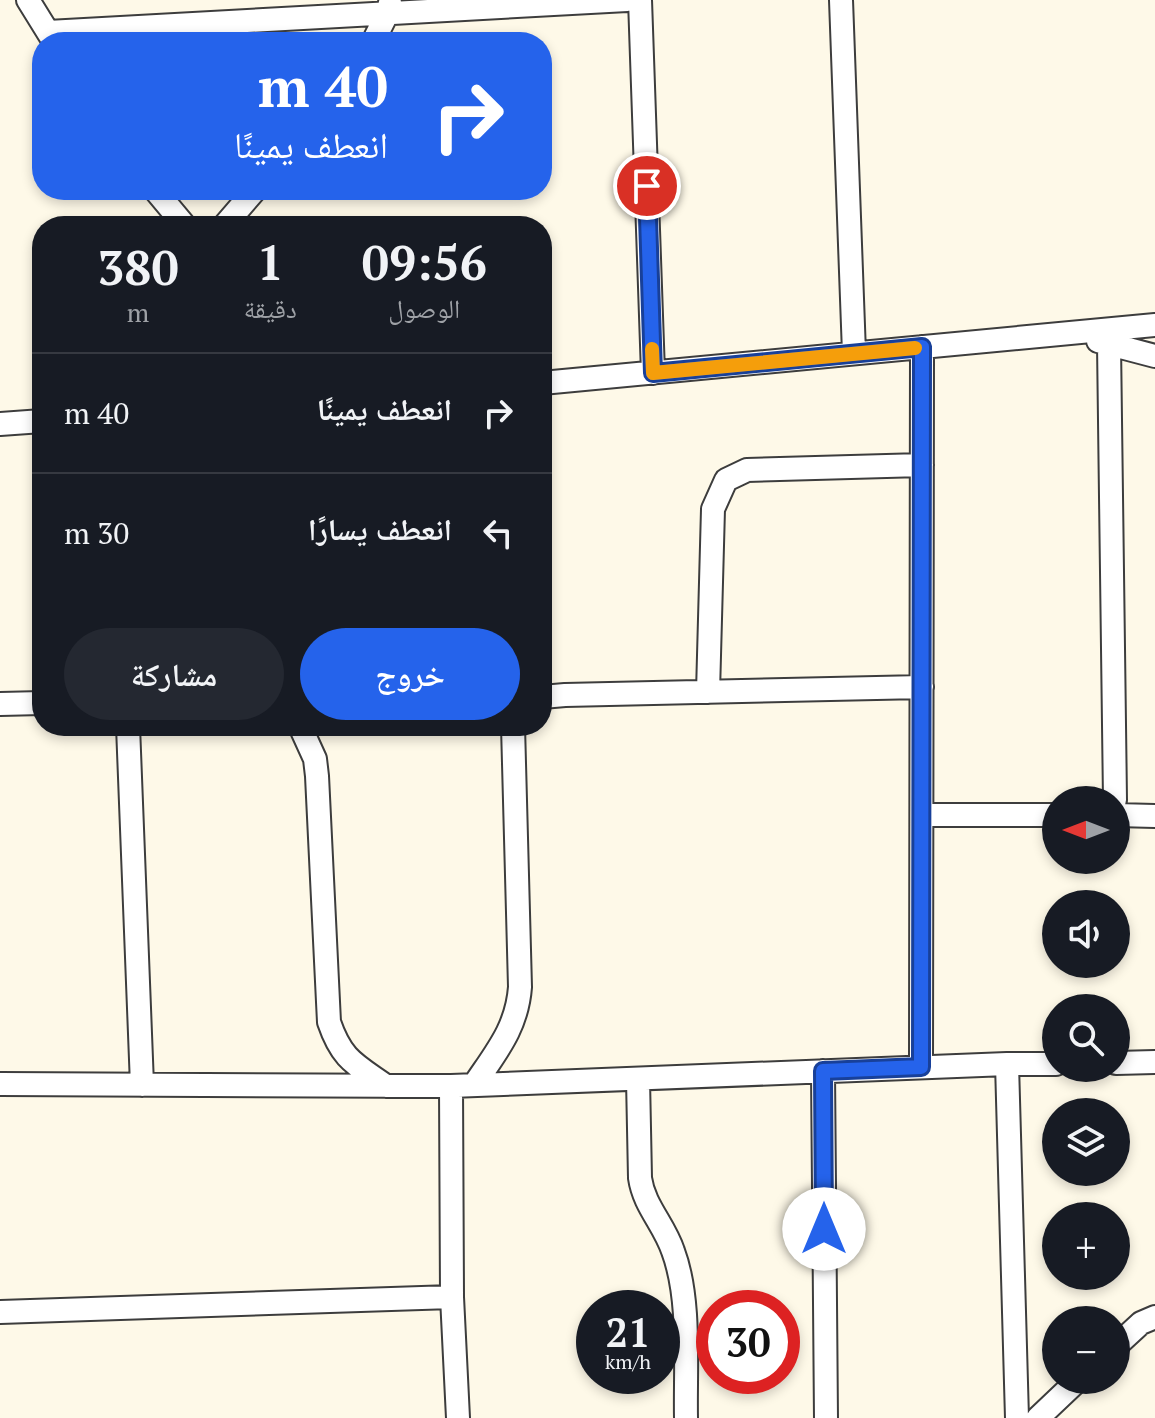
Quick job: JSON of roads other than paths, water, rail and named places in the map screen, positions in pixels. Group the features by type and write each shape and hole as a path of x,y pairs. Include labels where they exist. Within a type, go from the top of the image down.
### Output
{"street":[{"path":"28,0 48,32"},
{"path":"107,32 389,7 627,0"},
{"path":"640,0 653,373"},
{"path":"841,0 854,353"},
{"path":"378,32 389,7"},
{"path":"163,200 177,216"},
{"path":"233,216 246,200"},
{"path":"552,382 1155,325"},
{"path":"1067,333 1155,356"},
{"path":"1109,344 1115,786"},
{"path":"921,1067 922,347"},
{"path":"0,424 32,422"},
{"path":"708,692 713,509 726,480 747,470 922,465"},
{"path":"552,695 922,687"},
{"path":"0,704 32,703"},
{"path":"128,736 142,1085"},
{"path":"305,736 315,759 317,776 329,1022 336,1043 347,1058 386,1086"},
{"path":"474,1085 511,1028 519,1006 513,736"},
{"path":"922,815 1042,815"},
{"path":"1130,815 1155,816"},
{"path":"1130,1063 1155,1062"},
{"path":"1007,1064 1017,1418"},
{"path":"0,1084 451,1086 1042,1064"},
{"path":"823,1071 826,1418"},
{"path":"638,1079 642,1192 673,1250 682,1286 686,1418"},
{"path":"451,1086 452,1297 458,1418"},
{"path":"0,1312 452,1297"},
{"path":"1130,1333 1141,1323 1155,1317"},
{"path":"1038,1418 1063,1394"}]}
